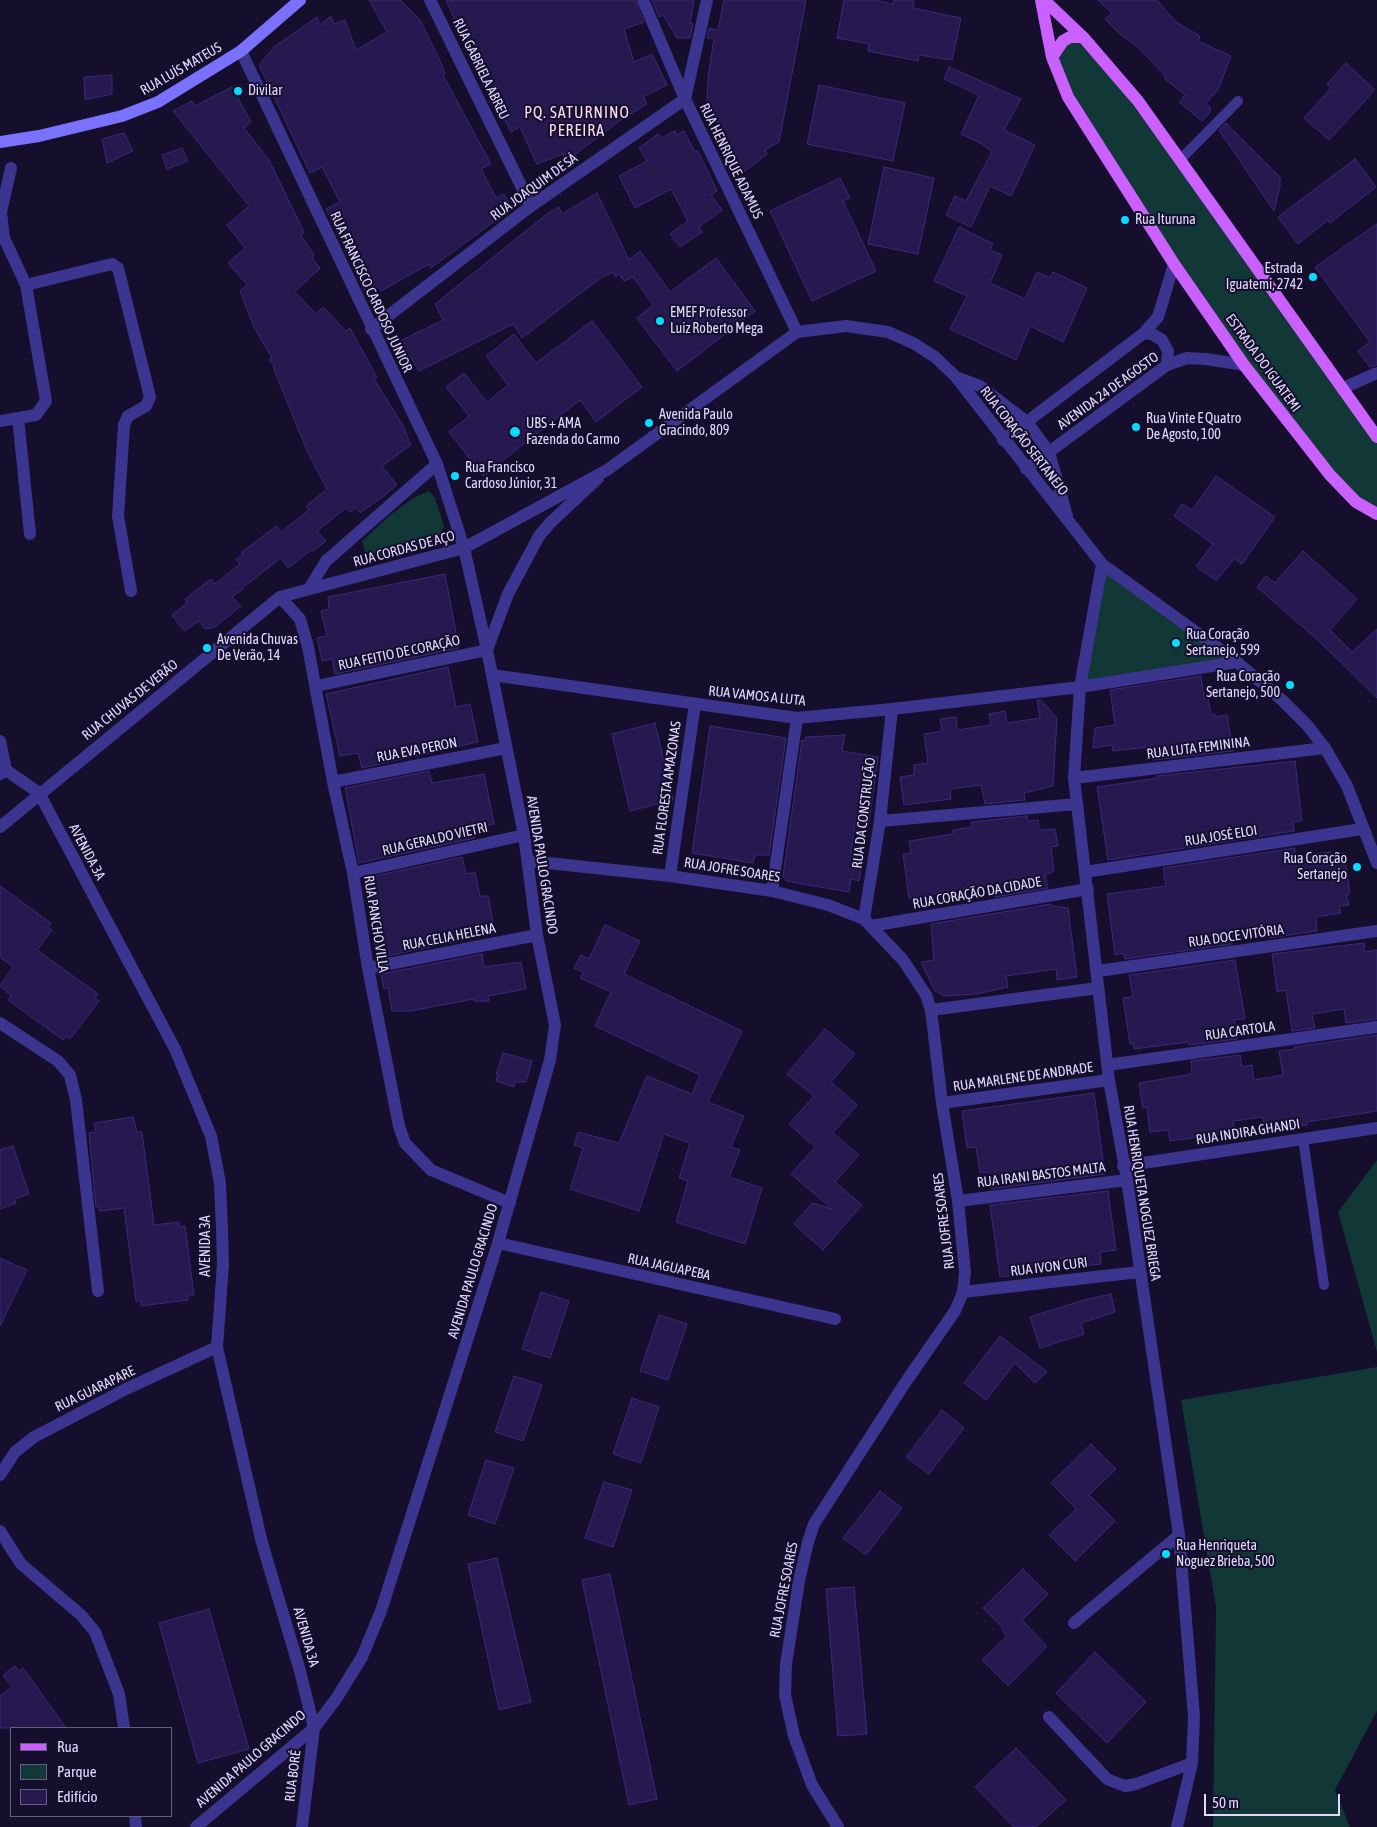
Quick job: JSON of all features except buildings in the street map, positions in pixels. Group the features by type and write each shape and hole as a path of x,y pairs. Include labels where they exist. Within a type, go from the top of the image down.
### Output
{"main road":[{"name":"RUA LUÍS MATEUS","path":"0,142 39,136 142,109 158,102 241,51 300,0"},
{"name":"ESTRADA DO IGUATEMI","path":"1043,0 1084,37 1138,101 1377,437"},
{"name":"ESTRADA DO IGUATEMI","path":"1043,0 1052,57 1068,97 1174,264 1244,365 1336,482 1356,502 1377,514"},
{"path":"1052,57 1063,41 1070,37 1084,37"}],"street":[{"name":"RUA GABRIELA ABREU","path":"430,0 531,206"},
{"name":"RUA HENRIQUE ADAMUS","path":"643,0 684,99 797,332"},
{"path":"684,99 707,0"},
{"name":"RUA FRANCISCO CARDOSO JUNIOR","path":"241,51 437,464 464,548"},
{"name":"RUA JOAQUIM DE SÁ","path":"371,328 531,206 684,99"},
{"path":"0,421 36,415 46,401 26,285 4,238 1,212 11,168"},
{"path":"26,285 112,264 118,268 150,397 146,406 128,416 124,425 118,516 131,591"},
{"name":"AVENIDA 24 DE AGOSTO","path":"1003,440 1144,333 1158,317 1174,264"},
{"name":"RUA CORAÇÃO SERTANEJO","path":"797,332 846,326 888,332 920,348 956,377 1003,440 1102,564 1237,662 1282,700 1307,725 1325,748 1347,786 1362,829 1377,863"},
{"path":"487,650 508,594 539,536 561,511 607,470 797,332"},
{"path":"1144,333 1152,334 1162,340 1168,354 1167,365"},
{"name":"AVENIDA 24 DE AGOSTO","path":"1026,469 1167,365 1187,358 1206,358 1244,365"},
{"path":"1343,388 1377,373"},
{"name":"RUA CORAÇÃO SERTANEJO","path":"956,377 980,386 1026,422 1049,452 1069,524"},
{"path":"18,418 30,534"},
{"path":"309,589 326,561 437,464"},
{"name":"RUA CORDAS DE AÇO","path":"280,597 464,548 607,470"},
{"name":"AVENIDA PAULO GRACINDO","path":"196,1827 314,1728 336,1699 362,1657 381,1611 498,1243 554,1044 555,1025 537,935 529,861 487,650 464,548"},
{"name":"RUA HENRIQUETA NOGUEZ BRIEGA","path":"1102,564 1080,687 1074,778 1098,971 1098,988 1109,1080 1127,1180 1138,1272 1179,1535 1194,1717 1192,1763 1178,1824"},
{"name":"RUA PANCHO VILLA","path":"280,597 300,619 316,686 333,782 353,873 368,968 399,1126 405,1143 431,1170 510,1203"},
{"name":"RUA CHUVAS DE VERÃO","path":"0,827 39,793 280,597"},
{"name":"RUA FEITIO DE CORAÇÃO","path":"316,686 487,650"},
{"name":"RUA VAMOS A LUTA","path":"492,675 797,718 892,710 1080,687 1237,662"},
{"name":"RUA FLORESTA AMAZONAS","path":"670,876 695,704"},
{"name":"RUA DA CONSTRUÇÃO","path":"867,923 892,710"},
{"path":"772,891 797,718"},
{"path":"0,741 3,772 39,793"},
{"name":"RUA EVA PERON","path":"333,782 506,748"},
{"name":"RUA LUTA FEMININA","path":"1074,778 1325,748"},
{"name":"AVENIDA 3A","path":"39,793 175,1050 211,1136 220,1183 222,1228 223,1264 217,1347 262,1543 300,1671 314,1728"},
{"path":"880,821 1077,804"},
{"name":"RUA JOSÉ ELOI","path":"1085,872 1362,829"},
{"name":"RUA GERALDO VIETRI","path":"353,873 524,835"},
{"name":"RUA JOFRE SOARES","path":"529,861 670,876 772,891 828,904 867,923 914,973 926,995 931,1010 942,1103 958,1201 965,1272 963,1292 955,1311 824,1507 808,1542 791,1632 785,1695 794,1736 812,1785 838,1827"},
{"name":"RUA CORAÇÃO DA CIDADE","path":"867,923 1088,889"},
{"name":"RUA DOCE VITÓRIA","path":"1098,971 1377,931"},
{"name":"RUA CELIA HELENA","path":"368,968 537,935"},
{"path":"931,1010 1098,988"},
{"path":"0,1023 58,1061 70,1075 75,1093 98,1291"},
{"name":"RUA CARTOLA","path":"1107,1065 1377,1027"},
{"name":"RUA MARLENE DE ANDRADE","path":"942,1103 1109,1080"},
{"name":"RUA INDIRA GHANDI","path":"1123,1166 1377,1128"},
{"name":"RUA IRANI BASTOS MALTA","path":"958,1201 1127,1180"},
{"name":"RUA JAGUAPEBA","path":"498,1243 835,1319"},
{"name":"RUA IVON CURI","path":"963,1292 1138,1272"},
{"name":"RUA GUARAPARE","path":"0,1474 15,1452 34,1437 126,1389 217,1347"},
{"path":"0,1532 21,1564 80,1615 95,1632 120,1694 124,1727"},
{"path":"1074,1623 1179,1535"},
{"path":"1049,1717 1107,1779 1126,1786 1192,1763"},
{"name":"RUA BORÉ","path":"302,1827 314,1728"},
{"path":"1165,1827 1178,1824"}],"lane":[{"path":"1180,160 1238,101"},
{"path":"1303,1139 1324,1285"}],"green space":[{"path":"1083,37 1377,437 1377,514 1309,449 1085,125 1054,51"},
{"path":"429,491 435,498 444,526 437,543 410,553 368,561 362,541 390,515 415,497"},
{"path":"1104,567 1233,661 1081,685"},
{"path":"1377,1160 1377,1352 1338,1212"},
{"path":"1377,1367 1377,1711 1335,1790 1350,1827 1213,1827 1216,1607 1181,1400"}],"place":[{"name":"Divilar","path":"238,91"},
{"name":"Rua Ituruna","path":"1125,220"},
{"name":"Estrada Iguatemi, 2742","path":"1313,277"},
{"name":"EMEF Professor Luiz Roberto Mega","path":"660,321"},
{"name":"Avenida Paulo Gracindo, 809","path":"649,423"},
{"name":"Rua Vinte E Quatro De Agosto, 100","path":"1136,427"},
{"name":"UBS + AMA Fazenda do Carmo","path":"515,432"},
{"name":"Rua Francisco Cardoso Júnior, 31","path":"455,476"},
{"name":"Rua Coração Sertanejo, 599","path":"1176,643"},
{"name":"Avenida Chuvas De Verão, 14","path":"207,648"},
{"name":"Rua Coração Sertanejo, 500","path":"1290,685"},
{"name":"Rua Coração Sertanejo","path":"1357,867"},
{"name":"Rua Henriqueta Noguez Brieba, 500","path":"1166,1554"}],"district":[{"name":"PQ. SATURNINO PEREIRA","path":"577,122"}]}
